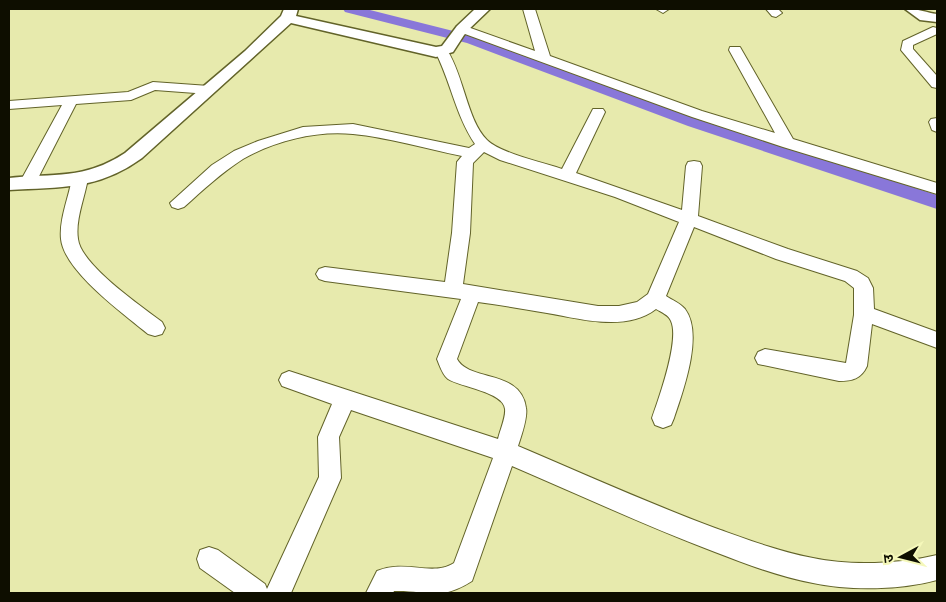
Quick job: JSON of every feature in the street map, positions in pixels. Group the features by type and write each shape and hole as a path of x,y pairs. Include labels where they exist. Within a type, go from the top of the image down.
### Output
{"street":[{"path":"9,184 80,178 95,175 115,167 136,154 209,90 289,13 429,52 442,53 449,49 459,34 483,9"},
{"path":"529,9 544,59"},
{"path":"912,9 933,26 907,44 907,50 937,84"},
{"path":"459,34 544,59 788,144 937,189"},
{"path":"735,50 788,144"},
{"path":"442,53 450,68 477,149"},
{"path":"9,105 132,96 153,86 209,90"},
{"path":"28,182 71,101"},
{"path":"566,175 598,112"},
{"path":"937,122 937,127"},
{"path":"178,203 218,168 239,155 263,144 303,132 353,129 477,149 505,156 621,192 782,254 851,276 860,282 865,291 863,313 857,366 850,372 839,372 765,358"},
{"path":"378,593 386,580 396,576 439,582 451,580 463,572 506,452 516,409 512,398 501,389 456,373 450,367 447,359 463,292 460,233 463,180 466,162 477,149"},
{"path":"325,274 463,292 598,314 619,314 642,309 655,299 688,219 694,166"},
{"path":"80,178 69,240 72,252 85,269 155,328"},
{"path":"655,299 673,310 680,317 682,326 679,361 674,388 663,418"},
{"path":"863,313 937,340"},
{"path":"289,380 506,452 672,524 742,550 814,571 864,575 912,574 937,568"},
{"path":"278,593 330,478 332,464 328,442 330,429 346,398"},
{"path":"209,559 256,593"}],"waterway":[{"path":"350,9 472,40 694,122 937,202"}]}
